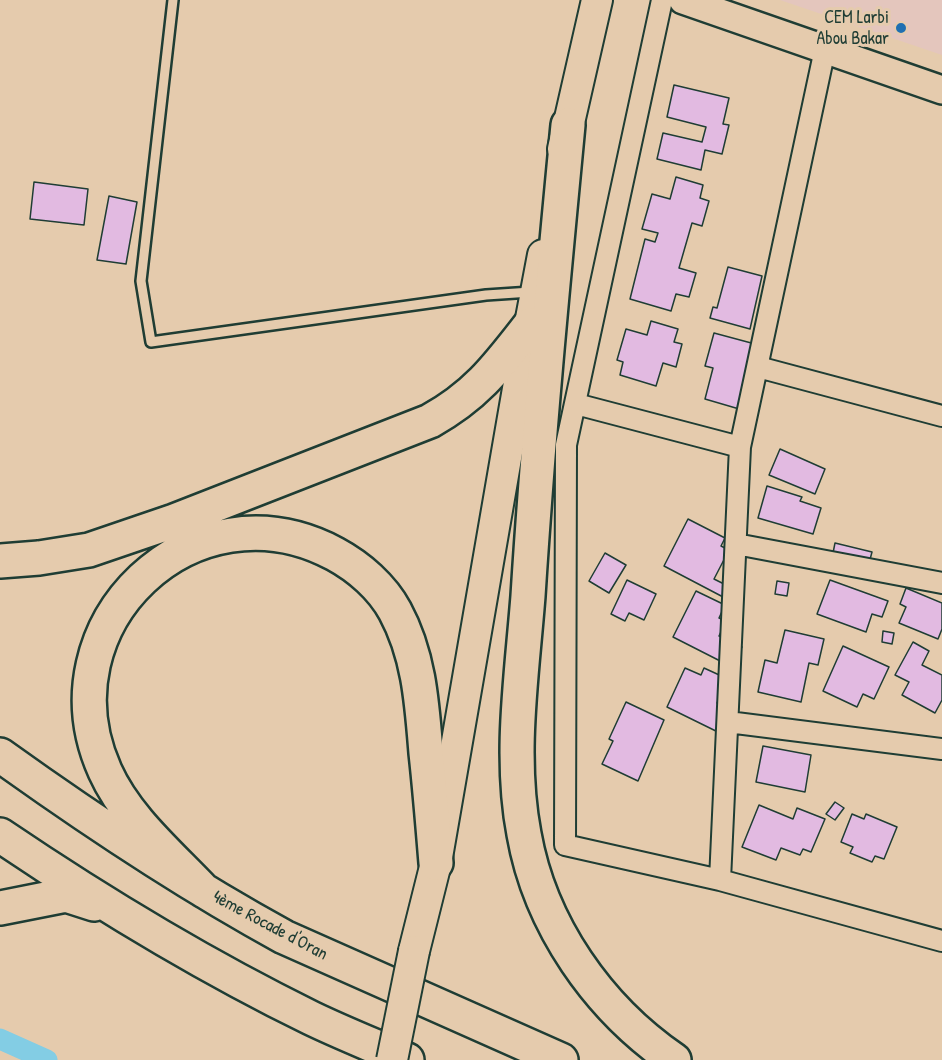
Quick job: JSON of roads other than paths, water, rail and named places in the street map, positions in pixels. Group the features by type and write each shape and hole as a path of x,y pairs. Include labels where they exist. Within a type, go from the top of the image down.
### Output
{"highway":[{"path":"568,125 538,441 518,737 519,802 524,835 544,901 558,932 576,962 602,995 632,1027 674,1060"},
{"path":"0,561 39,558 89,550 174,521 430,420 466,398 481,385 530,325"},
{"path":"204,891 130,812 114,790 102,763 91,728 88,706 89,688 97,649 127,593 141,578 176,555 192,547 228,537 267,534 304,540 345,560 364,574 381,591 394,609 415,658 422,694 436,863"},
{"name":"4ème Rocade d'Oran","path":"0,755 113,833 204,891 284,937 561,1060"},
{"path":"0,835 60,875 194,956 312,1019 407,1060"},
{"path":"0,908 66,895 140,923"}],"main road":[{"path":"392,1060 414,951 436,863 536,291 568,125 597,0"},
{"path":"683,0 942,90"}],"street":[{"path":"662,0 566,445 565,845 720,880 942,941"},
{"path":"720,880 740,447 825,49"},
{"path":"758,367 942,416"},
{"path":"576,404 740,447"},
{"path":"736,544 942,583"},
{"path":"728,722 942,749"}],"lane":[{"path":"173,0 141,281 151,342 486,295 536,291"}],"waterway":[{"path":"0,1039 47,1060"}],"place":[{"name":"CEM Larbi Abou Bakar","path":"901,28"}]}
